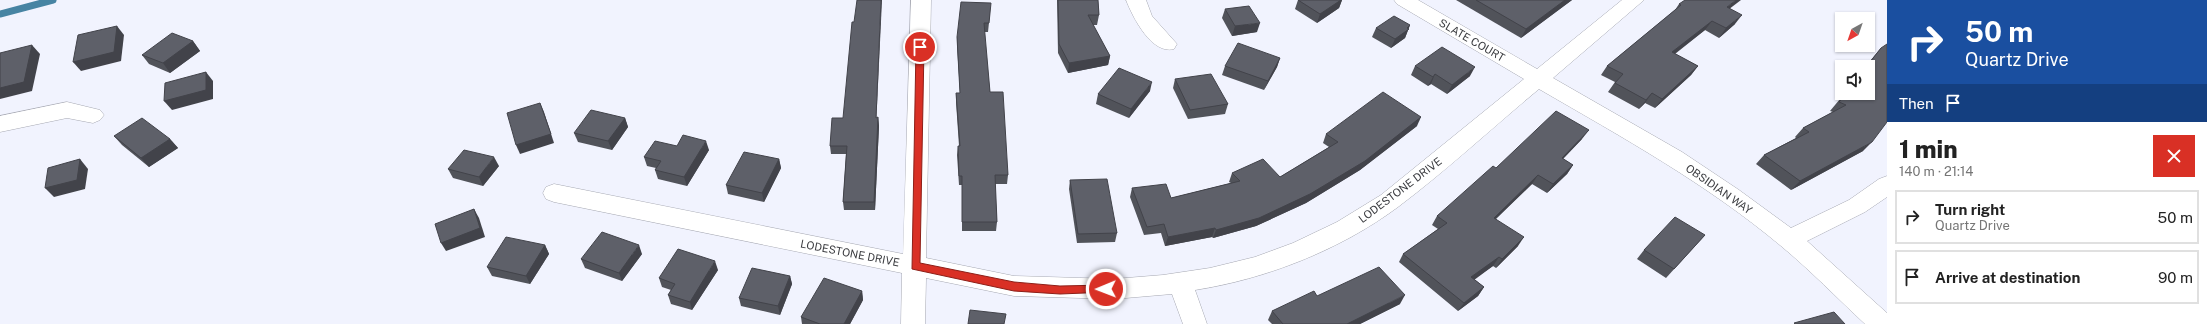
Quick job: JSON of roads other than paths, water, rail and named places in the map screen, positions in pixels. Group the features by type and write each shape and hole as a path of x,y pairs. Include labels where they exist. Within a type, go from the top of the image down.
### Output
{"street":[{"path":"914,324 921,0"},
{"path":"1136,0 1143,19 1167,44"},
{"name":"SLATE COURT","path":"1404,0 1539,79"},
{"name":"LODESTONE DRIVE","path":"554,194 1014,286 1060,290 1136,288 1181,284 1256,267 1314,245 1349,228 1389,201 1634,0"},
{"name":"OBSIDIAN WAY","path":"1539,79 1674,158 1731,196 1789,239 1882,324"},
{"path":"0,124 67,110 93,114"},
{"path":"1789,239 1857,206 1887,185"},
{"path":"1181,284 1195,324"}],"waterway":[{"path":"0,14 53,0"}]}
